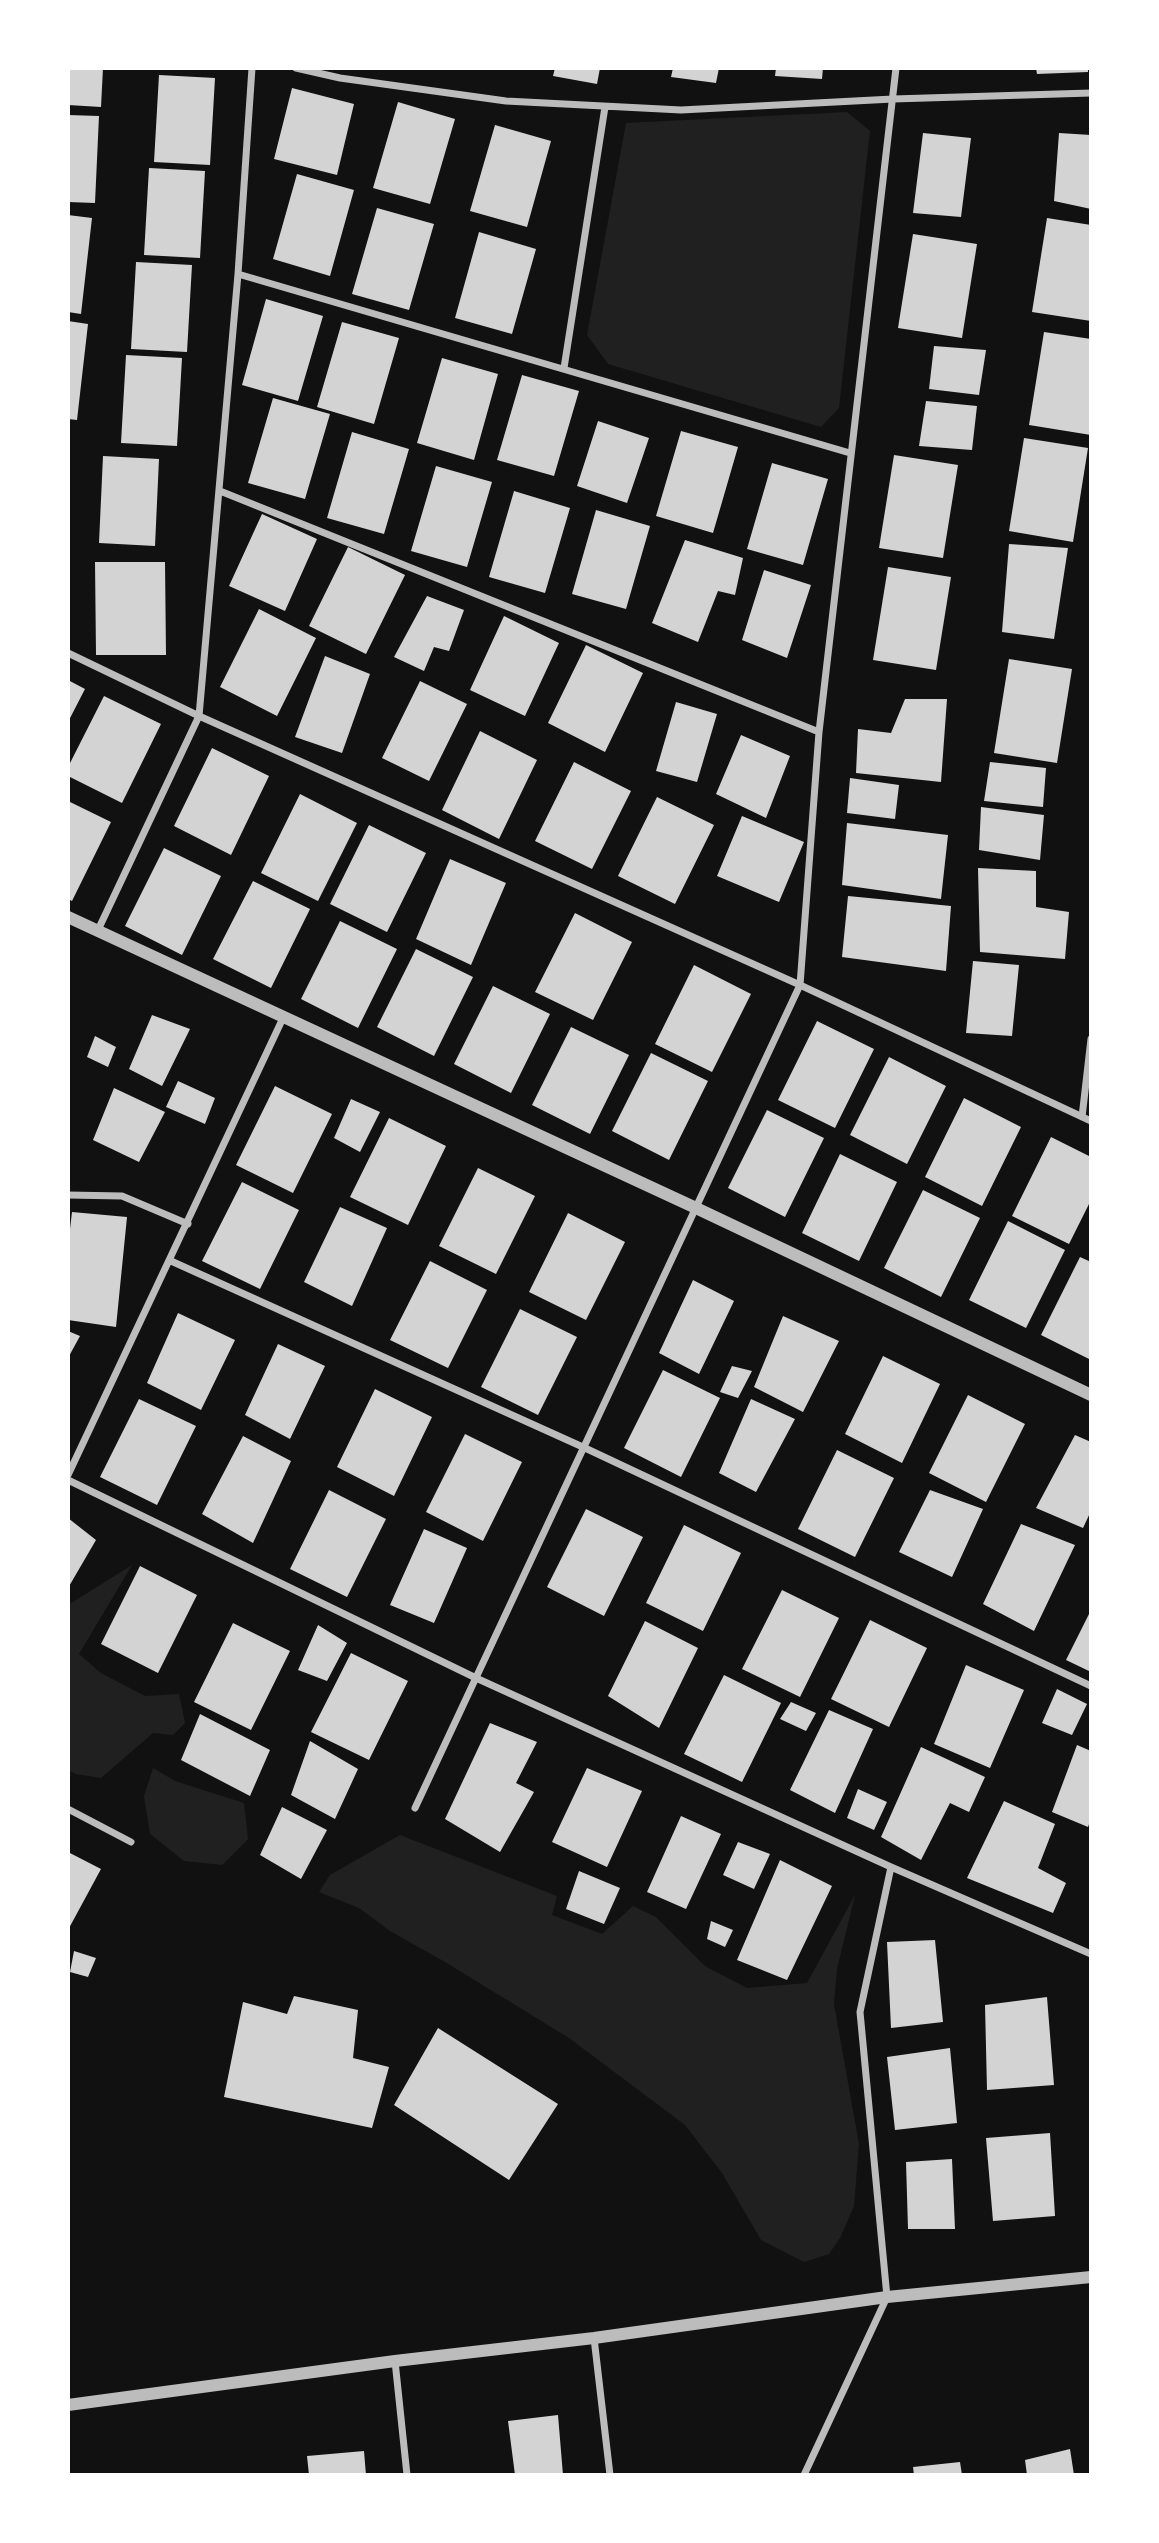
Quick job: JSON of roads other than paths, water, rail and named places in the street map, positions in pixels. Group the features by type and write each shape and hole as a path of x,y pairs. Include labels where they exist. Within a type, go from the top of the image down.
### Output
{"street":[{"path":"98,930 199,716 238,274 252,68"},
{"path":"296,68 340,78 506,101 681,110 893,99 1091,93"},
{"path":"415,1808 800,985 819,732 895,68"},
{"path":"564,368 605,107"},
{"path":"238,274 850,453"},
{"path":"220,491 819,732"},
{"path":"68,653 199,716 800,985 1091,1121"},
{"path":"68,917 696,1208 1091,1395"},
{"path":"283,1018 68,1477 476,1678 891,1867 1091,1954"},
{"path":"1082,1117 1091,1039"},
{"path":"68,1195 122,1196 188,1224"},
{"path":"171,1261 584,1448 1091,1686"},
{"path":"68,1809 131,1842"},
{"path":"804,2475 887,2297 860,2012 891,1867"},
{"path":"68,2405 394,2361 594,2338 887,2297 1091,2277"},
{"path":"594,2338 610,2475"},
{"path":"394,2361 407,2475"}]}
